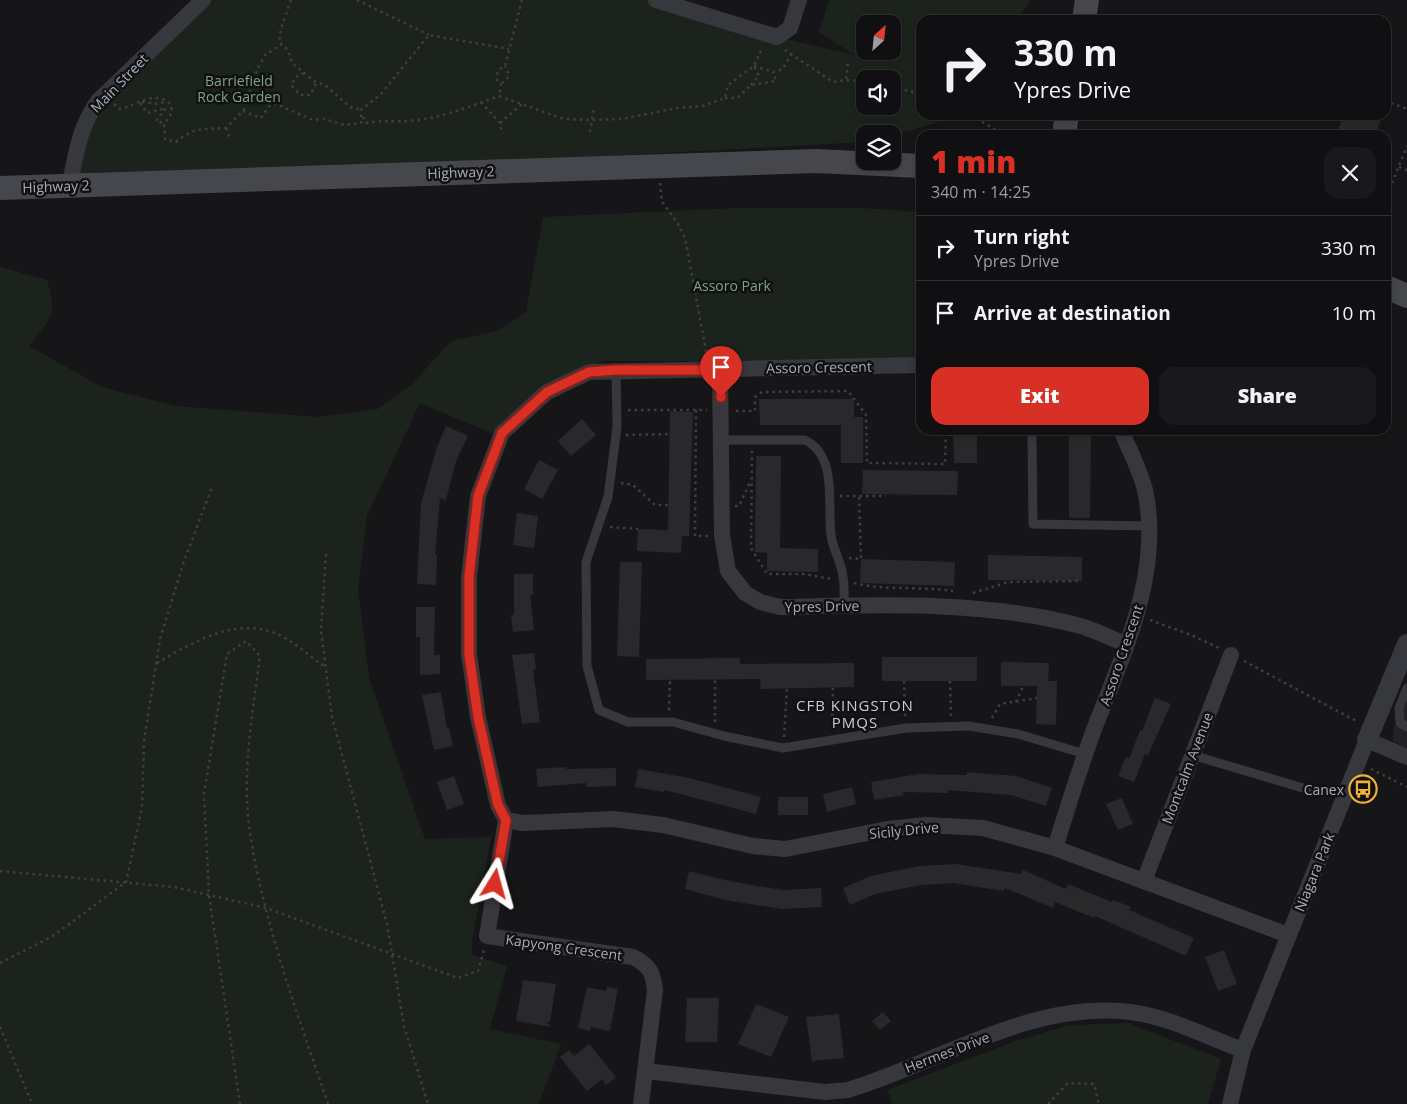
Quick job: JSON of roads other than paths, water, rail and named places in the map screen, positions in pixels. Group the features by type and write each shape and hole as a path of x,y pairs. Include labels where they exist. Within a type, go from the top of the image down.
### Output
{"main road":[{"path":"1085,15 1087,0"},
{"name":"Highway 2","path":"0,188 816,160 916,166"},
{"path":"1391,289 1407,296"}],"street":[{"name":"Main Street","path":"69,186 79,137 86,119 98,101 203,0"},
{"path":"656,0 768,36 777,37 790,28 799,0"},
{"name":"Assoro Crescent","path":"506,820 498,805 478,717 469,654 469,577 478,496 502,433 547,392 589,372 916,365"},
{"name":"Ypres Drive","path":"715,370 721,411 722,535 728,571 745,593 760,602 780,607 939,605 1031,615 1078,625 1126,644"},
{"name":"Assoro Crescent","path":"1055,848 1086,754 1136,616 1147,569 1149,526 1144,489 1123,435"},
{"name":"Niagara Park","path":"1230,1104 1243,1050 1288,935 1363,731 1407,644"},
{"name":"Montcalm Avenue","path":"1144,881 1231,655"},
{"path":"1363,731 1407,757"},
{"name":"Sicily Drive","path":"506,820 523,823 613,819 663,824 753,846 785,849 888,828 925,825 983,828 1055,848 1288,935"},
{"name":"Kapyong Crescent","path":"506,820 487,936 633,957 646,964 653,975 655,990 642,1104"},
{"name":"Hermes Drive","path":"646,1071 825,1092 848,1090 1014,1026 1078,1012 1121,1011 1154,1018 1243,1050"}],"lane":[{"path":"616,370 616,436 608,496 586,562 587,666 599,710 628,722 668,722 783,748 904,728 952,727 985,728 1018,734 1086,754"},
{"path":"1032,437 1033,524 1149,526"},
{"path":"722,440 804,440 816,446 823,457 830,496 831,535 844,581 844,606"},
{"path":"1407,688 1399,708 1400,723 1407,727"},
{"path":"1192,755 1312,791"}],"place":[{"name":"Canex","path":"1363,789"}],"district":[{"name":"CFB KINGSTON PMQS","path":"855,714"}],"park label":[{"name":"Barriefield Rock Garden","path":"239,88"},
{"name":"Assoro Park","path":"732,285"}]}
